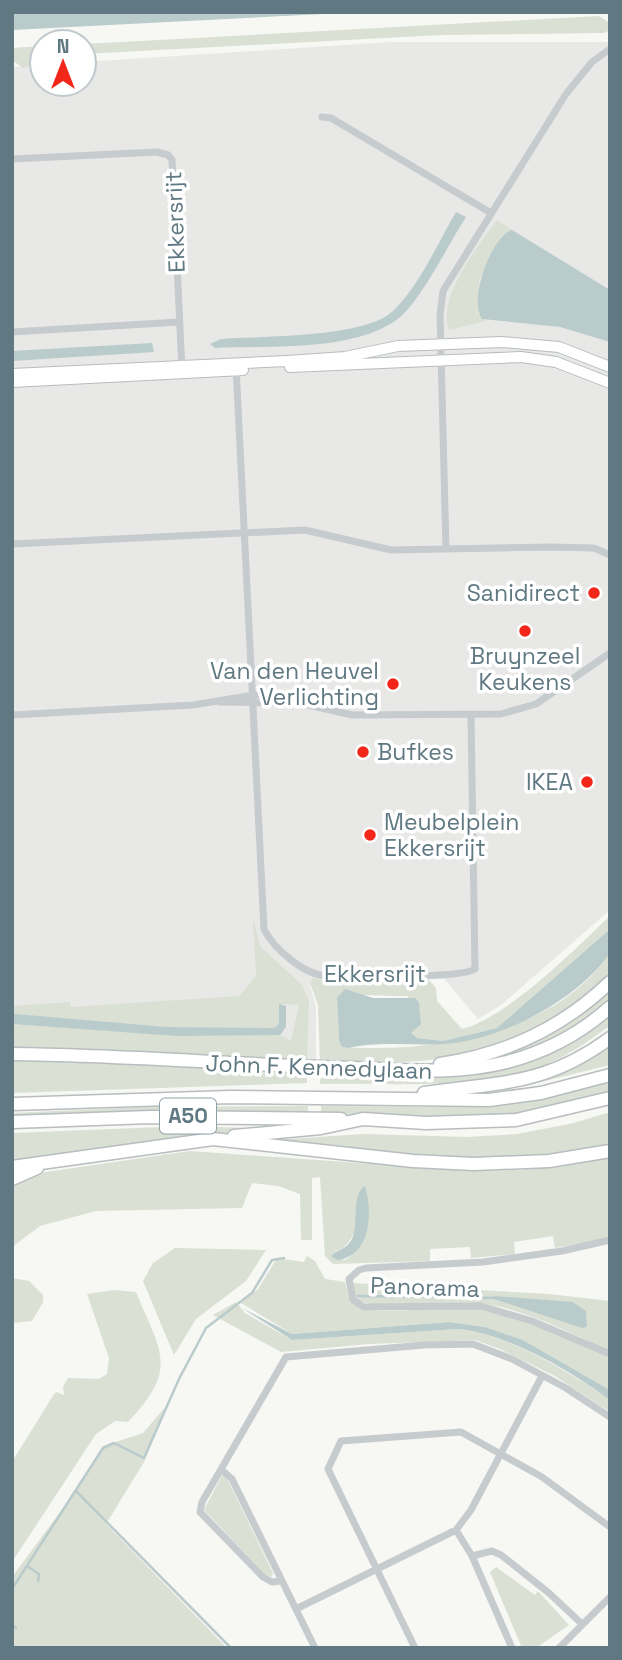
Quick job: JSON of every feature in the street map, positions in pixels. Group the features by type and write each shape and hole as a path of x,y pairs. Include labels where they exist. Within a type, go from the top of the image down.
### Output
{"highway":[{"path":"356,1069 437,1064 504,1050 572,1015 610,982"},
{"name":"John F. Kennedylaan","path":"12,1054 437,1071 506,1062 555,1044 610,1007"},
{"name":"A50","path":"396,1098 524,1081 565,1066 610,1038"},
{"name":"A50","path":"396,1098 466,1101 513,1097 568,1087 610,1075"},
{"name":"John F. Kennedylaan","path":"12,1104 230,1097 396,1098"},
{"name":"A50","path":"12,1122 163,1116 363,1119 426,1123 516,1120 610,1098"},
{"name":"A50","path":"213,1139 321,1128 363,1119"},
{"path":"12,1167 213,1139 413,1161 474,1164 549,1161 610,1151"},
{"path":"12,1179 49,1162"}],"main road":[{"path":"236,367 345,357 398,346 442,343 530,343 559,347 610,367"},
{"path":"12,382 236,367 490,357 541,359 585,371 610,383"},
{"path":"12,374 182,370"}],"street":[{"path":"446,548 440,305 443,291 566,94 592,62 610,49"},
{"path":"322,117 331,118 491,213"},
{"name":"Ekkersrijt","path":"12,159 158,152 168,155 172,160 182,370"},
{"path":"12,332 179,322"},
{"name":"Ekkersrijt","path":"236,367 264,929 268,937 315,975 469,973 475,969 471,715"},
{"path":"12,544 305,530 391,550 586,548 610,555"},
{"path":"12,715 254,699 298,703 374,716 471,715 520,711 536,704 610,653"},
{"name":"Panorama","path":"610,1240 562,1251 483,1262 366,1268 359,1270 349,1279 353,1300 364,1307 481,1306 532,1321 610,1354"},
{"path":"281,1581 272,1582 263,1577 200,1512 202,1502 223,1471 286,1357 298,1354 473,1345 497,1352 610,1416"},
{"path":"296,1609 377,1572 456,1530 471,1510 542,1376"},
{"path":"415,1648 328,1469 341,1441 453,1431 471,1437 542,1477 610,1527"},
{"path":"223,1471 232,1479 315,1648"},
{"path":"456,1530 472,1556 512,1648"},
{"path":"472,1556 492,1551 501,1555 549,1593 582,1624"},
{"path":"559,1648 610,1597"}],"shaded area":[{"path":"12,12 363,12 28,28 12,30"},
{"path":"599,16 610,23 610,30 604,33 440,35 98,53 98,43"},
{"path":"390,42 610,42 610,910 501,1005 478,1019 440,974 310,985 316,1007 316,1062 12,1066 12,67 28,66 28,98 98,98 98,61"},
{"path":"28,47 28,67 23,68 12,60 12,48"},
{"path":"456,212 466,217 417,298 392,323 371,333 319,344 215,348 210,344 221,339 337,331 379,320 393,311 412,289"},
{"path":"497,220 512,230 503,237 479,280 478,313 486,321 449,330 447,317 454,288 461,272"},
{"path":"512,230 610,290 610,342 560,327 482,319 478,310 478,298 484,270 496,244"},
{"path":"152,343 154,352 12,361 12,351"},
{"path":"610,916 610,929 497,1028 443,1041 416,1038 410,1033 408,996 363,995 337,998 339,1041 342,1047 377,1048 452,1042 525,1020 558,1003 586,981 610,953 610,978 578,1005 545,1026 475,1052 438,1059 320,1062 318,1005 310,983 313,978 325,981 428,979 436,988 437,1001 462,1029 499,1011 540,981"},
{"path":"253,917 260,946 301,984 309,1000 307,1061 12,1049 12,1024 177,1035 280,1035 291,1041 299,1005 283,1004 279,1024 274,1028 167,1027 12,1014 12,1006 70,1002 71,1007 239,996 256,976"},
{"path":"610,929 610,953 596,970 558,1001 513,1026 490,1035 445,1044 384,1044 349,1048 342,1047 339,1041 337,998 345,989 373,998 415,998 419,1003 421,1024 411,1033 417,1038 443,1041 497,1028"},
{"path":"610,985 610,1002 558,1037 526,1052 488,1061 465,1063 504,1052"},
{"path":"279,1004 286,1006 286,1027 280,1035 177,1036 12,1024 12,1014 16,1014 167,1027 274,1028 279,1024"},
{"path":"610,1011 608,1027 582,1045 544,1065 508,1076 455,1083 320,1084 321,1074 437,1074 507,1065"},
{"path":"610,1044 610,1065 524,1086 566,1071"},
{"path":"12,1060 57,1060 307,1074 307,1083 12,1093"},
{"path":"610,1081 610,1093 515,1115 424,1118 321,1113 321,1106 467,1107 513,1104"},
{"path":"308,1106 308,1112 146,1112 12,1118 12,1113 146,1107"},
{"path":"610,1112 610,1146 578,1152 472,1162 273,1140 364,1134 467,1137 517,1134 574,1123"},
{"path":"187,1126 278,1129 218,1134 12,1164 12,1133"},
{"path":"190,1151 472,1171 522,1170 610,1156 610,1238 555,1248 553,1236 514,1242 515,1254 471,1258 470,1247 430,1249 430,1261 333,1264 325,1256 320,1177 312,1178 312,1240 301,1240 300,1194 278,1186 252,1183 242,1208 96,1211 40,1226 12,1247 12,1183 39,1173","holes":["366,1189 367,1219 364,1239 360,1248 344,1260 335,1252 343,1248 353,1234"]},
{"path":"365,1186 369,1208 367,1232 357,1251 337,1260 331,1256 348,1245 352,1239 358,1196"},
{"path":"175,1248 266,1250 246,1281 196,1319 174,1355 143,1281 153,1263"},
{"path":"307,1256 315,1261 325,1279 345,1282 350,1302 362,1309 479,1309 530,1322 563,1336 610,1358 610,1390 523,1340 485,1327 449,1322 292,1334 241,1303 258,1289 277,1258 304,1262"},
{"path":"12,1278 29,1281 43,1295 43,1302 32,1321 12,1323"},
{"path":"353,1283 549,1294 610,1301 610,1351 545,1322 494,1306 463,1303 412,1307 378,1306 354,1296"},
{"path":"114,1290 136,1292 158,1345 160,1373 155,1387 128,1422 115,1421 96,1434 12,1562 12,1462 54,1394 57,1392 64,1395 63,1387 68,1378 99,1379 107,1374 109,1358 87,1294"},
{"path":"494,1296 573,1302 586,1311 587,1327 582,1328 494,1299"},
{"path":"236,1302 245,1313 292,1340 458,1329 477,1332 532,1353 567,1372 610,1400 610,1412 555,1376 475,1340 369,1344 281,1352 213,1315"},
{"path":"242,1308 292,1334 449,1322 485,1327 523,1340 610,1390 610,1400 538,1355 477,1332 458,1329 292,1340"},
{"path":"167,1405 144,1462 106,1524 227,1648 12,1648 12,1577 75,1492 103,1446 143,1433"},
{"path":"222,1475 226,1476 273,1573 272,1577 265,1574 204,1510"},
{"path":"496,1567 535,1595 538,1591 569,1625 536,1648 522,1648 490,1572"}],"waterway":[{"path":"12,1589 103,1448 114,1443 144,1458 179,1379 206,1328 252,1293 272,1260 284,1258"},
{"path":"358,1296 494,1298"},
{"path":"76,1491 231,1648"},
{"path":"27,1566 39,1574 38,1581"},
{"path":"12,1625 16,1628"}],"place":[{"name":"Sanidirect","path":"594,593"},
{"name":"Bruynzeel Keukens","path":"525,631"},
{"name":"Van den Heuvel Verlichting","path":"393,684"},
{"name":"Bufkes","path":"363,752"},
{"name":"IKEA","path":"587,782"},
{"name":"Meubelplein Ekkersrijt","path":"370,835"}]}
